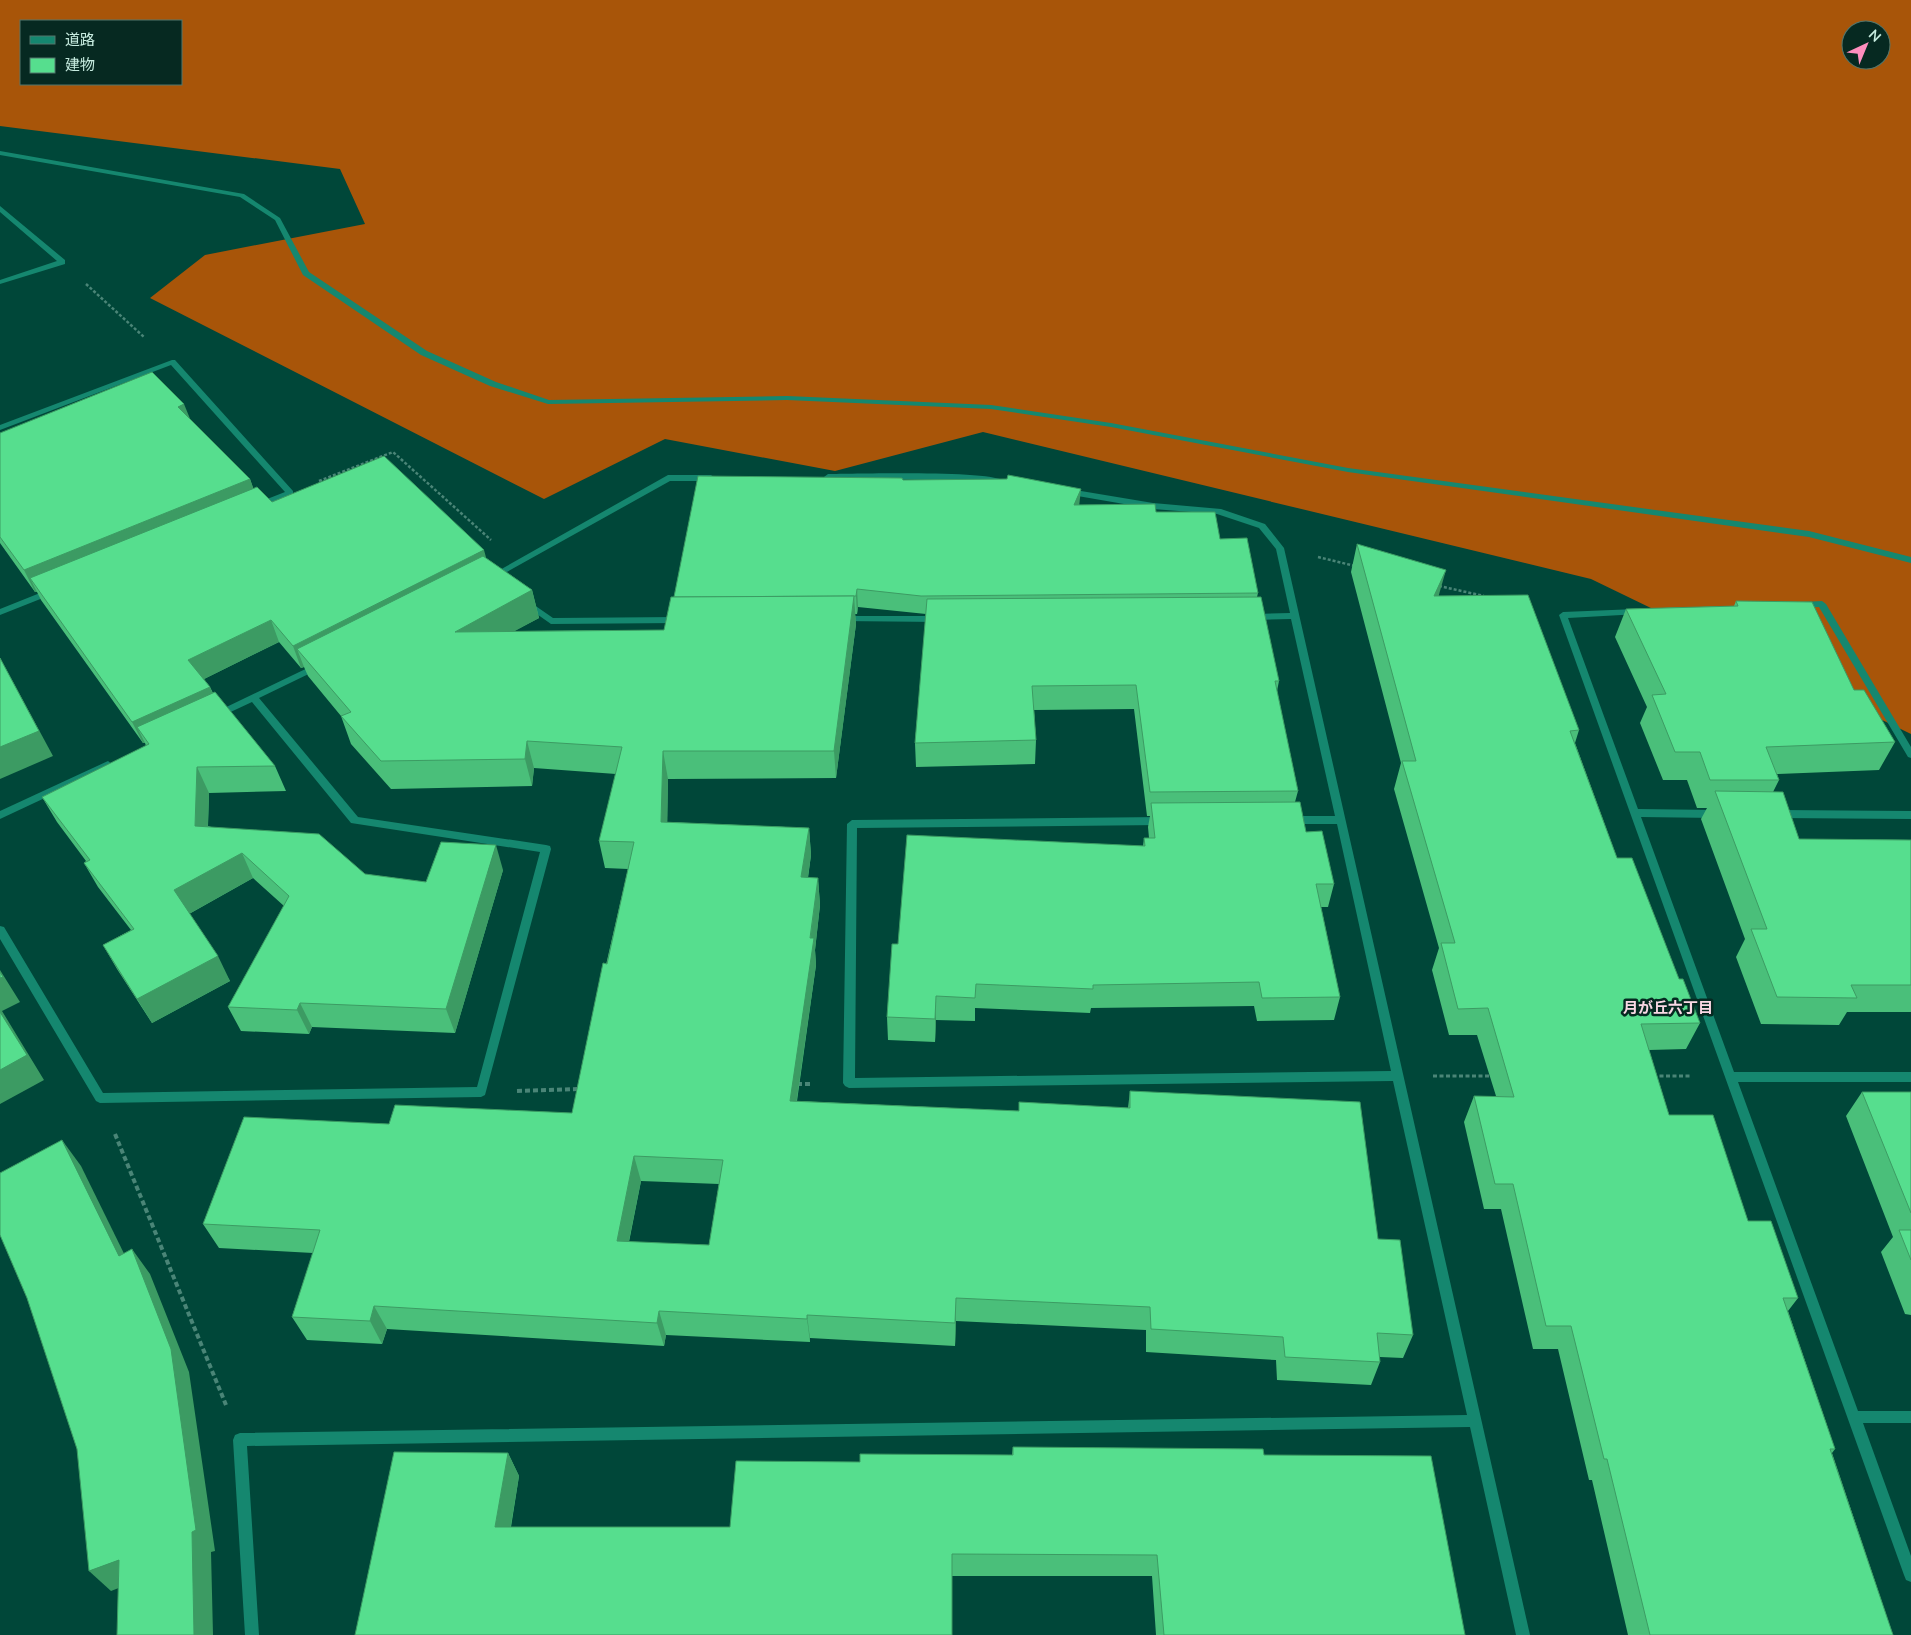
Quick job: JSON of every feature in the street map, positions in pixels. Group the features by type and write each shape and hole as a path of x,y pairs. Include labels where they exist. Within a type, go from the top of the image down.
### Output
{"street":[{"path":"0,153 242,195 278,219 306,274 416,348 493,384 548,402 787,398 991,407 1111,425 1348,470 1809,534 1911,560"},
{"path":"0,208 62,262"},
{"path":"0,282 62,262"},
{"path":"0,428 172,362 290,493 254,508"},
{"path":"816,478 975,477 1013,483"},
{"path":"491,580 516,562 668,478 717,478"},
{"path":"1060,491 1153,506 1218,511 1262,526 1280,548 1523,1635"},
{"path":"0,612 54,590"},
{"path":"521,599 551,621 690,620"},
{"path":"1792,605 1822,604 1911,755"},
{"path":"1652,611 1563,615 1911,1575"},
{"path":"1246,617 1295,616"},
{"path":"829,619 948,619"},
{"path":"209,719 324,662"},
{"path":"0,930 100,1098 481,1092 546,849 355,820 254,698"},
{"path":"0,814 118,760"},
{"path":"1635,813 1724,814"},
{"path":"1763,814 1911,815"},
{"path":"1281,820 1341,820"},
{"path":"1171,821 852,824 849,1083 1398,1076"},
{"path":"1730,1077 1911,1077"},
{"path":"1854,1418 1911,1417"},
{"path":"252,1635 240,1440 1475,1421"}],"path":[{"path":"62,262 172,362"},
{"path":"290,493 393,452 516,562"},
{"path":"1280,548 1364,568"},
{"path":"1431,584 1487,597"},
{"path":"1398,1076 1496,1076"},
{"path":"1642,1076 1730,1077"},
{"path":"789,1085 849,1083"},
{"path":"481,1092 590,1089"},
{"path":"100,1098 240,1440"}],"shaded area":[{"path":"0,0 1911,0 1911,734 1591,579 983,432 835,471 665,439 544,499 150,298 205,255 365,224 340,169 0,126"}],"building":[{"path":"152,372 184,404 178,407 250,479 24,570 0,537 0,433"},
{"path":"384,456 484,550 293,646 271,620 188,660 210,687 132,722 30,578 257,487 272,502"},
{"path":"1008,475 1081,489 1074,505 1155,504 1156,512 1215,512 1220,539 1247,538 1258,593 921,596 857,589 856,596 674,597 698,476 902,478 903,480 1007,479"},
{"path":"1357,544 1446,570 1434,596 1528,595 1579,730 1570,731 1617,858 1632,858 1679,979 1683,979 1700,1023 1641,1024 1669,1115 1713,1115 1748,1221 1771,1221 1798,1298 1783,1298 1835,1449 1830,1449 1893,1635 1650,1635 1607,1459 1604,1459 1571,1326 1546,1326 1513,1184 1495,1184 1474,1096 1514,1097 1488,1008 1458,1009 1441,943 1455,943 1402,761 1416,761"},
{"path":"483,556 532,590 455,632 664,630 671,597 854,596 834,751 663,751 661,822 809,828 801,877 818,878 810,938 814,938 790,1101 1019,1111 1019,1102 1130,1108 1130,1091 1360,1102 1378,1239 1400,1240 1413,1335 1377,1333 1380,1362 1285,1357 1283,1337 1151,1329 1150,1307 956,1298 955,1323 807,1315 807,1319 659,1311 657,1323 374,1306 370,1321 292,1317 320,1230 203,1224 244,1117 389,1124 395,1105 572,1113 603,963 607,964 634,842 599,841 622,747 527,741 525,759 381,761 341,716 351,712 297,649","holes":["634,1156 723,1160 709,1245 617,1241"]},
{"path":"1261,597 1279,681 1275,681 1298,791 1150,792 1136,685 1032,686 1036,740 915,743 927,599"},
{"path":"1736,601 1812,602 1854,690 1864,690 1895,742 1766,747 1779,780 1710,780 1700,752 1675,752 1652,695 1666,694 1626,609 1738,606"},
{"path":"0,658 39,731 0,747"},
{"path":"215,692 275,766 197,767 195,826 319,834 365,874 426,882 441,842 496,845 446,1009 300,1003 297,1010 228,1007 289,896 242,853 174,890 218,956 137,999 103,945 134,929 84,863 90,860 42,797 149,744 137,727"},
{"path":"1715,791 1783,792 1799,839 1911,840 1911,985 1851,985 1857,998 1777,997 1751,929 1767,929"},
{"path":"1300,802 1306,832 1322,831 1334,884 1316,884 1340,997 1262,998 1259,982 1093,985 1093,989 976,984 975,998 936,996 935,1019 887,1017 892,944 898,944 907,835 1145,846 1144,838 1155,838 1151,803"},
{"path":"0,1012 27,1055 0,1070"},
{"path":"1862,1092 1911,1092 1911,1213"},
{"path":"62,1140 119,1256 132,1249 171,1349 196,1530 192,1532 194,1635 117,1635 119,1560 89,1571 77,1449 27,1298 0,1235 0,1173"},
{"path":"1899,1230 1911,1230 1911,1260"},
{"path":"1013,1447 1263,1449 1264,1455 1431,1456 1465,1635 1164,1635 1157,1555 952,1554 952,1635 355,1635 394,1452 508,1453 495,1527 730,1527 736,1461 860,1462 860,1454 1013,1455"}],"district":[{"name":"月が丘六丁目","path":"1668,1008"}]}
